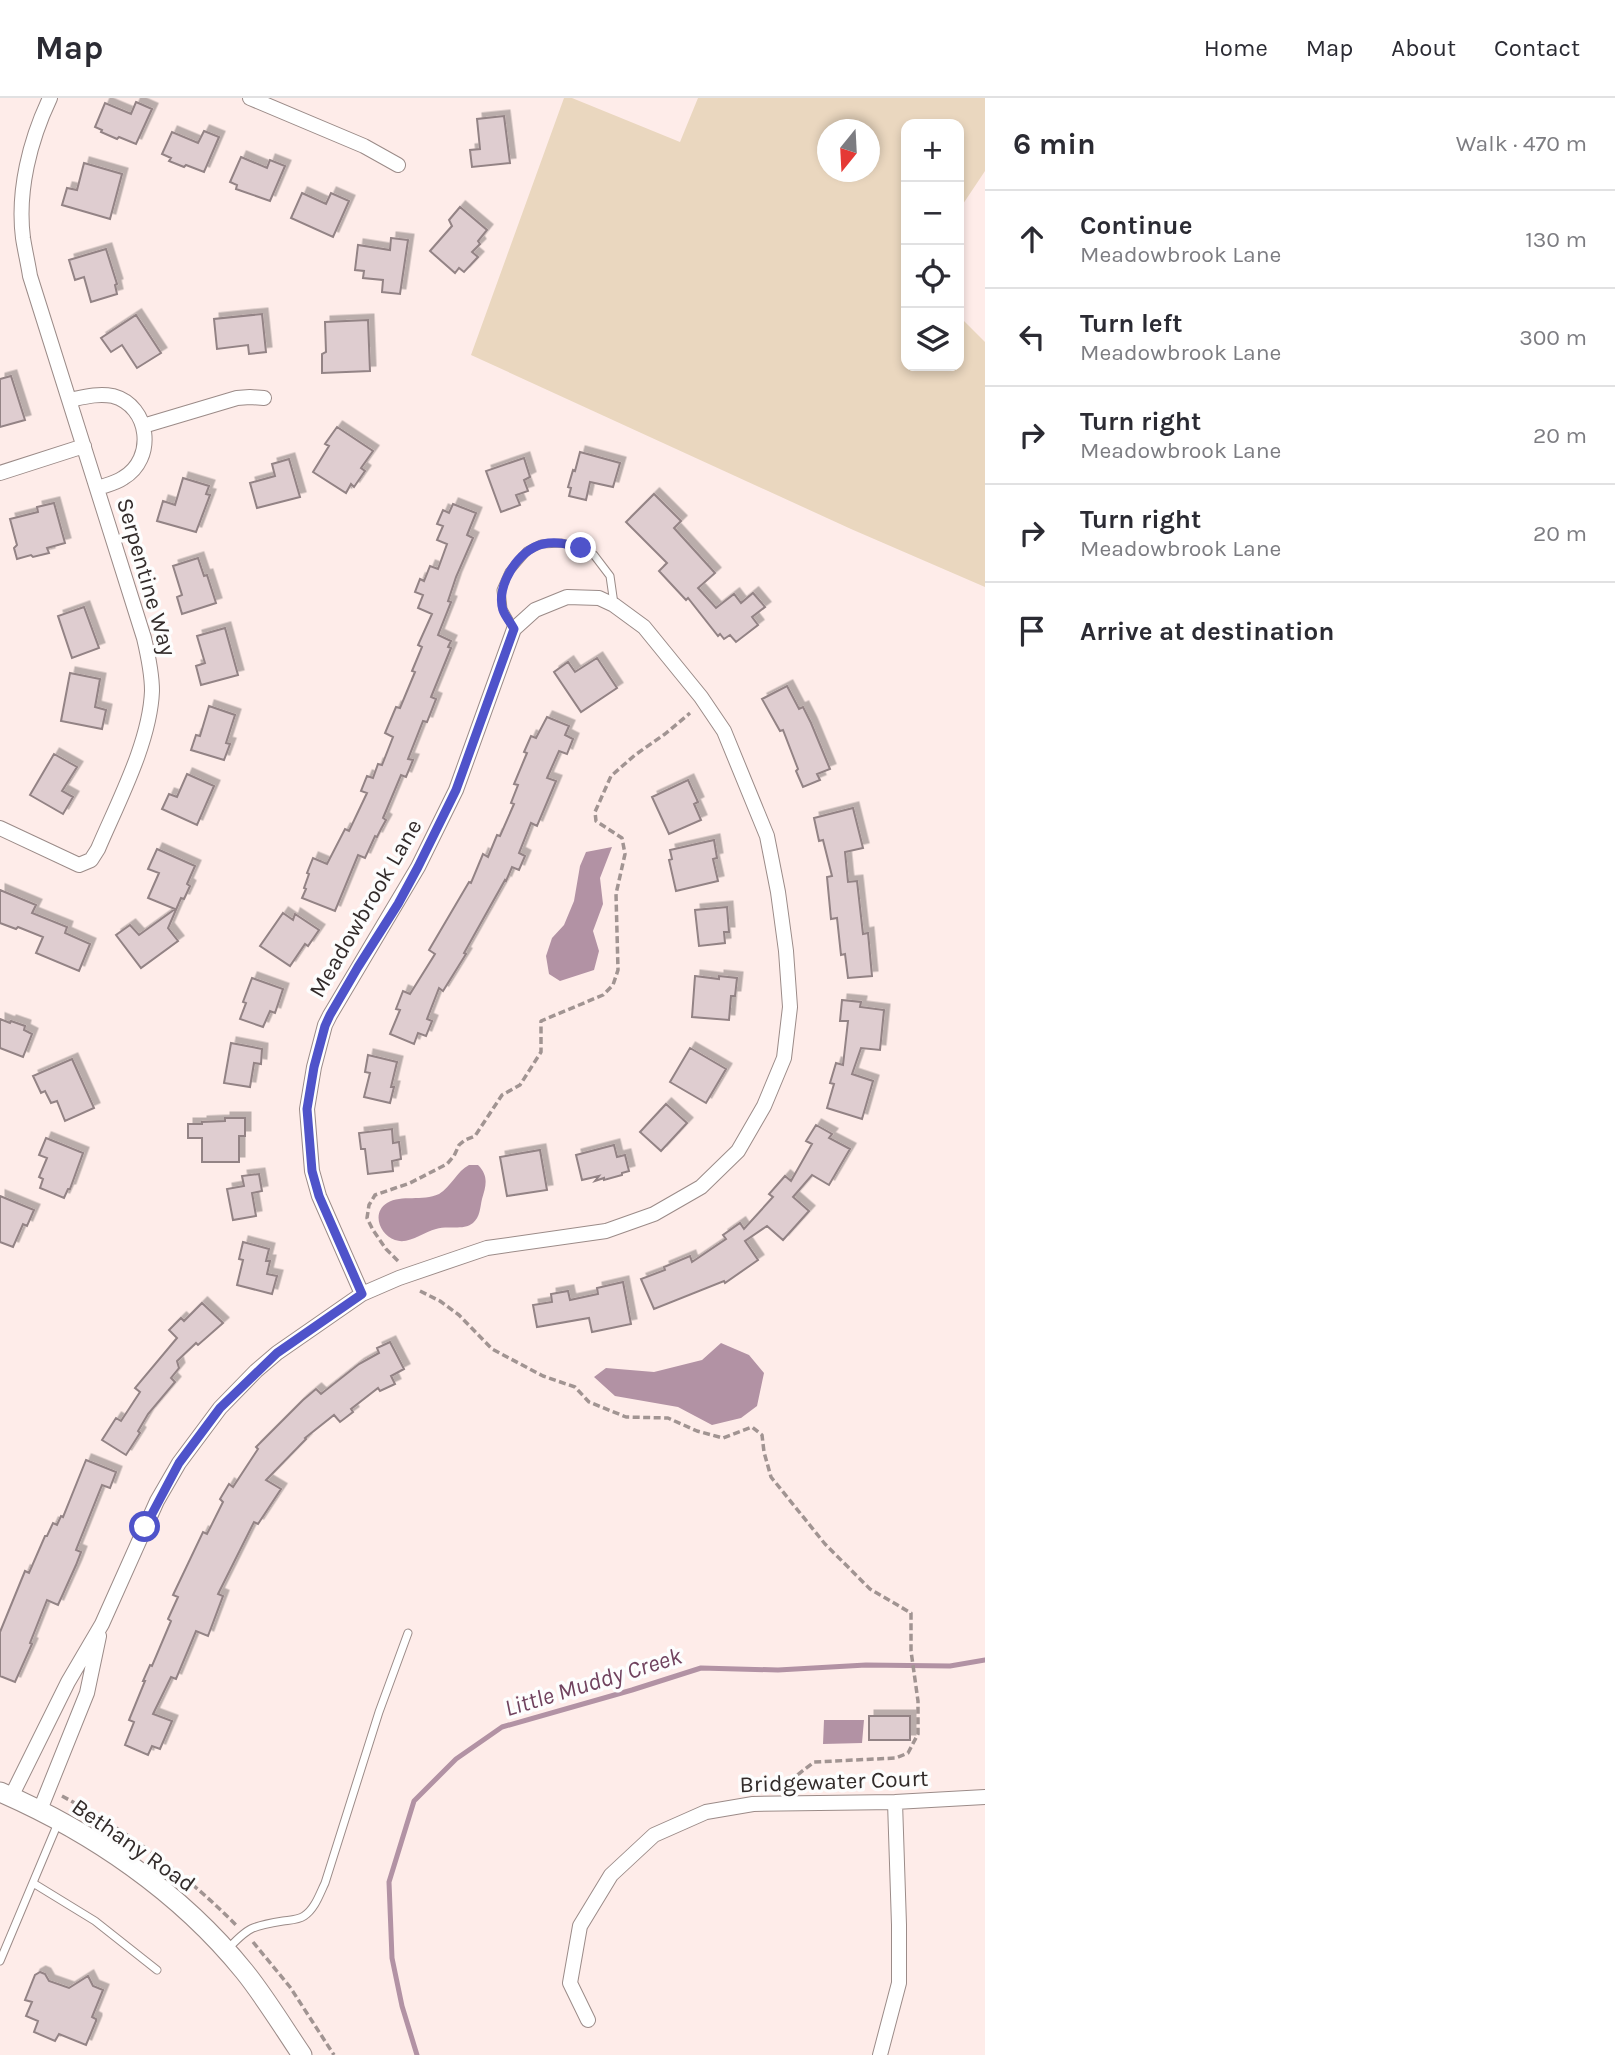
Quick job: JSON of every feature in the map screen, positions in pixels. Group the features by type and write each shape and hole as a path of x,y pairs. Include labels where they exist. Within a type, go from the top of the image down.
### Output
{"main road":[{"name":"Bethany Road","path":"5,1794 40,1810 102,1846 175,1901 245,1972 302,2055"}],"street":[{"name":"Serpentine Way","path":"0,828 79,865 91,860 143,740 151,702 150,663 144,638 30,276 23,237 22,211 26,172 32,146 50,98"},
{"path":"250,98 364,146 398,165"},
{"path":"69,400 102,395 115,397 137,412 144,426 237,398 264,398"},
{"name":"Serpentine Way","path":"98,488 123,478 139,464 146,438 144,426"},
{"path":"0,473 84,446"},
{"path":"5,1794 102,1624 167,1482 220,1408 277,1353 362,1294 399,1278 487,1248 606,1231 653,1214 701,1187 738,1151 764,1106 784,1058 790,1007 786,951 767,836 723,731 701,697 644,627 599,597 567,597 535,610 514,629"},
{"name":"Meadowbrook Lane","path":"362,1294 319,1196 312,1171 307,1109 314,1067 330,1015 398,904 456,790 514,629"},
{"path":"40,1810 87,1693 102,1624"},
{"name":"Bridgewater Court","path":"588,2020 570,1983 580,1926 611,1875 654,1835 706,1812 753,1804 894,1802 985,1797"},
{"path":"883,2054 899,1983 894,1802"}],"lane":[{"path":"514,629 503,609 501,590 509,572 527,551 541,544 562,543 581,548 593,555 610,576 614,605"},
{"path":"226,1951 243,1932 256,1926 296,1919 304,1916 313,1906 325,1883 367,1748 408,1633"},
{"path":"0,1961 59,1821"},
{"path":"33,1883 96,1921 157,1970"}],"path":[{"path":"398,1261 386,1249 367,1218 369,1205 375,1195 410,1183 447,1164 464,1140 475,1136 502,1095 520,1085 541,1052 541,1020 603,995 613,985 618,970 616,894 625,853 622,838 596,821 595,812 611,776 690,713"},
{"path":"420,1291 459,1315 492,1349 543,1376 575,1387 589,1402 626,1417 668,1418 696,1431 723,1438 752,1427 762,1435 771,1477 825,1544 870,1589 911,1613 911,1651 918,1700 918,1734 908,1753 897,1758 814,1762 796,1776 788,1804"}],"shaded area":[{"path":"564,98 572,98 680,142 698,98 985,98 985,171 964,202 964,119 901,119 901,371 964,371 964,321 985,342 985,587 851,529 471,355"},
{"path":"612,847 600,878 603,904 593,931 599,951 594,970 560,981 549,974 546,956 552,938 564,925 574,901 580,866 586,852"},
{"path":"469,1165 478,1165 486,1181 479,1212 473,1223 465,1227 436,1229 405,1241 395,1240 385,1234 379,1223 382,1207 393,1200 426,1198 439,1194"},
{"path":"721,1343 749,1355 764,1373 757,1406 741,1418 712,1425 678,1407 615,1396 594,1377 606,1368 654,1372 702,1360"},
{"path":"824,1720 864,1720 862,1743 823,1744"}],"building":[{"path":"136,102 152,109 136,144 119,137 117,139 95,127 105,103 131,114"},
{"path":"504,116 510,163 472,167 470,150 480,149 477,119"},
{"path":"204,131 219,137 204,172 169,161 171,158 162,154 172,132 198,143"},
{"path":"241,157 267,168 270,160 285,166 270,201 236,189 237,185 230,182"},
{"path":"84,163 122,174 110,219 62,205 67,188 77,190"},
{"path":"302,193 326,204 331,193 349,201 333,237 291,218"},
{"path":"460,207 487,230 478,241 480,244 472,252 478,257 464,272 459,268 455,273 430,251 452,226 449,220"},
{"path":"391,238 408,240 400,294 382,292 383,280 363,278 364,271 355,270 358,245 390,250"},
{"path":"106,249 117,284 117,294 91,302 84,277 75,280 69,260"},
{"path":"262,314 266,352 249,354 248,345 217,349 214,319"},
{"path":"136,315 161,353 137,368 122,345 111,352 101,338"},
{"path":"368,320 370,371 322,373 322,354 326,352 325,322"},
{"path":"11,376 25,420 0,427 0,379"},
{"path":"337,427 373,451 361,468 365,471 354,487 351,484 346,493 313,472 329,446 325,444"},
{"path":"580,452 620,463 613,487 590,482 586,500 569,496 571,488 568,487"},
{"path":"524,458 530,477 524,480 528,491 516,495 520,505 501,512 486,471"},
{"path":"289,459 300,497 257,508 250,483 275,476 272,464"},
{"path":"183,478 209,486 206,494 210,495 196,532 157,521 163,501 175,505"},
{"path":"654,494 681,521 674,528 715,573 698,588 716,608 734,594 741,603 753,593 765,607 752,617 758,625 736,642 730,635 724,639 720,634 718,636 688,598 686,600 659,571 667,563 626,522"},
{"path":"54,503 65,543 47,548 49,553 17,559 14,548 17,545 10,519 38,512 37,507"},
{"path":"453,504 476,513 467,535 473,538 456,577 448,601 451,602 438,635 451,641 448,647 451,648 431,697 436,699 427,722 423,721 408,759 413,760 406,777 401,775 383,818 386,820 365,858 358,855 335,911 302,898 309,874 307,873 313,858 327,864 345,829 349,831 367,793 361,791 367,776 373,778 378,764 382,765 393,737 385,733 396,707 400,708 415,672 412,671 422,647 418,645 432,614 418,608 423,595 415,592 420,579 424,581 430,566 438,569 447,544 437,540 443,526 437,524 443,510 449,513"},
{"path":"198,558 216,603 182,614 177,597 182,595 173,566"},
{"path":"84,607 99,648 72,658 58,616"},
{"path":"225,628 238,675 201,685 196,666 205,663 197,636"},
{"path":"597,658 617,688 581,712 554,672 568,662 575,672"},
{"path":"70,673 100,679 95,707 106,710 102,729 61,721"},
{"path":"787,686 799,709 803,707 830,769 817,774 820,780 803,787 783,730 780,731 762,699"},
{"path":"209,706 235,715 224,760 191,750 196,735 200,736"},
{"path":"547,717 569,726 565,735 573,739 567,754 559,751 547,778 556,781 537,826 531,823 519,853 525,856 519,870 512,867 464,953 466,954 443,991 439,988 427,1019 432,1021 426,1036 418,1033 414,1044 390,1034 400,1010 396,1009 403,991 410,994 435,954 429,950 469,882 471,883 483,854 488,857 497,835 500,836 514,804 511,803 518,785 514,784 527,753 524,752 531,736 536,738"},
{"path":"54,754 77,767 62,791 73,797 63,814 30,795"},
{"path":"187,774 214,786 197,825 162,809 169,794 177,797"},
{"path":"688,780 698,802 694,804 701,820 669,834 652,797"},
{"path":"853,808 863,848 845,852 848,882 857,881 863,934 868,933 872,976 848,978 845,954 841,955 837,918 831,919 827,877 832,876 814,818"},
{"path":"714,840 717,858 713,859 718,881 676,891 669,860 672,859 670,850"},
{"path":"157,849 195,866 187,884 190,886 184,899 181,898 168,928 178,941 141,968 116,935 130,925 139,935 175,909 148,898 159,873 148,869"},
{"path":"0,890 36,905 32,913 67,927 65,933 90,944 79,971 36,953 43,937 0,923"},
{"path":"727,907 729,932 724,932 725,943 699,946 695,910"},
{"path":"283,913 293,920 295,914 319,930 308,946 305,944 290,966 260,946"},
{"path":"695,976 737,978 735,996 731,996 729,1020 692,1017"},
{"path":"252,978 283,989 275,1013 270,1011 263,1027 240,1019"},
{"path":"842,1000 861,1002 860,1007 884,1010 880,1050 861,1048 852,1074 873,1081 862,1119 827,1108 834,1084 830,1083 836,1063 843,1065 848,1021 840,1021"},
{"path":"0,1019 25,1026 24,1030 32,1034 23,1057 0,1048"},
{"path":"231,1043 262,1049 261,1064 254,1063 250,1087 224,1083"},
{"path":"690,1048 726,1069 706,1103 670,1082"},
{"path":"368,1055 397,1062 390,1103 364,1097 370,1073 365,1072"},
{"path":"72,1059 94,1108 65,1121 57,1101 51,1103 45,1091 41,1093 33,1076"},
{"path":"666,1104 687,1123 661,1151 640,1132"},
{"path":"225,1118 245,1118 245,1136 239,1136 239,1162 202,1162 202,1138 188,1138 188,1124 225,1121"},
{"path":"816,1125 832,1134 829,1138 850,1149 829,1185 812,1175 793,1197 809,1211 783,1240 767,1226 745,1241 758,1260 725,1283 724,1281 654,1309 641,1279 690,1256 692,1262 726,1239 723,1235 740,1223 744,1229 773,1197 769,1194 785,1176 791,1181 812,1144 806,1141"},
{"path":"392,1129 393,1143 399,1142 401,1159 392,1161 393,1171 368,1174 365,1149 361,1149 359,1133"},
{"path":"46,1138 83,1153 64,1198 40,1188 43,1179 39,1177 47,1158 39,1155"},
{"path":"614,1145 617,1157 625,1155 629,1171 604,1180 595,1181 599,1176 582,1180 576,1155"},
{"path":"540,1150 547,1190 507,1196 500,1157"},
{"path":"259,1174 262,1191 252,1193 256,1216 233,1220 227,1189 244,1186 242,1176"},
{"path":"0,1196 34,1210 27,1226 23,1224 13,1247 0,1242"},
{"path":"243,1242 269,1249 267,1274 277,1276 272,1294 237,1285 243,1260 239,1259"},
{"path":"623,1282 631,1324 592,1332 589,1318 537,1327 533,1305 552,1302 551,1294 568,1291 570,1300 598,1294 597,1288"},
{"path":"202,1303 223,1323 177,1361 179,1368 171,1378 175,1382 148,1414 126,1455 102,1440 116,1418 121,1421 140,1392 135,1388 177,1338 169,1330 181,1318 184,1321"},
{"path":"390,1342 404,1369 391,1376 395,1384 380,1391 378,1388 351,1409 353,1412 340,1422 334,1415 305,1438 266,1480 281,1489 258,1524 254,1522 218,1594 223,1596 208,1636 196,1631 176,1679 171,1677 153,1714 172,1721 160,1749 152,1746 148,1755 125,1745 134,1722 129,1720 143,1681 171,1621 168,1619 178,1597 173,1595 203,1532 207,1534 223,1502 220,1499 229,1484 233,1487 258,1449 256,1447 303,1400 316,1389 321,1394 359,1364 379,1353 377,1348"},
{"path":"86,1460 116,1472 110,1488 102,1485 76,1550 81,1552 76,1565 58,1605 47,1600 15,1682 0,1676 0,1632 25,1571 29,1573 53,1523 57,1525 61,1516 63,1517"},
{"path":"869,1716 910,1716 910,1740 869,1740"},
{"path":"40,1972 45,1974 49,1981 69,1988 88,1976 93,1986 103,1990 92,2017 96,2021 86,2045 59,2034 55,2041 34,2032 38,2021 26,2016 32,2002 25,2000 35,1975"}],"waterway":[{"name":"Little Muddy Creek","path":"417,2055 402,2006 392,1958 389,1882 414,1801 456,1759 502,1727 701,1668 778,1670 866,1665 950,1666 985,1660"}],"route":[{"path":"145,1527 167,1482 220,1408 277,1353 362,1294 319,1196 312,1171 307,1109 309,1089 325,1026 398,904 456,790 514,629 503,609 501,590 509,572 527,551 541,544 562,543 581,548"}]}
